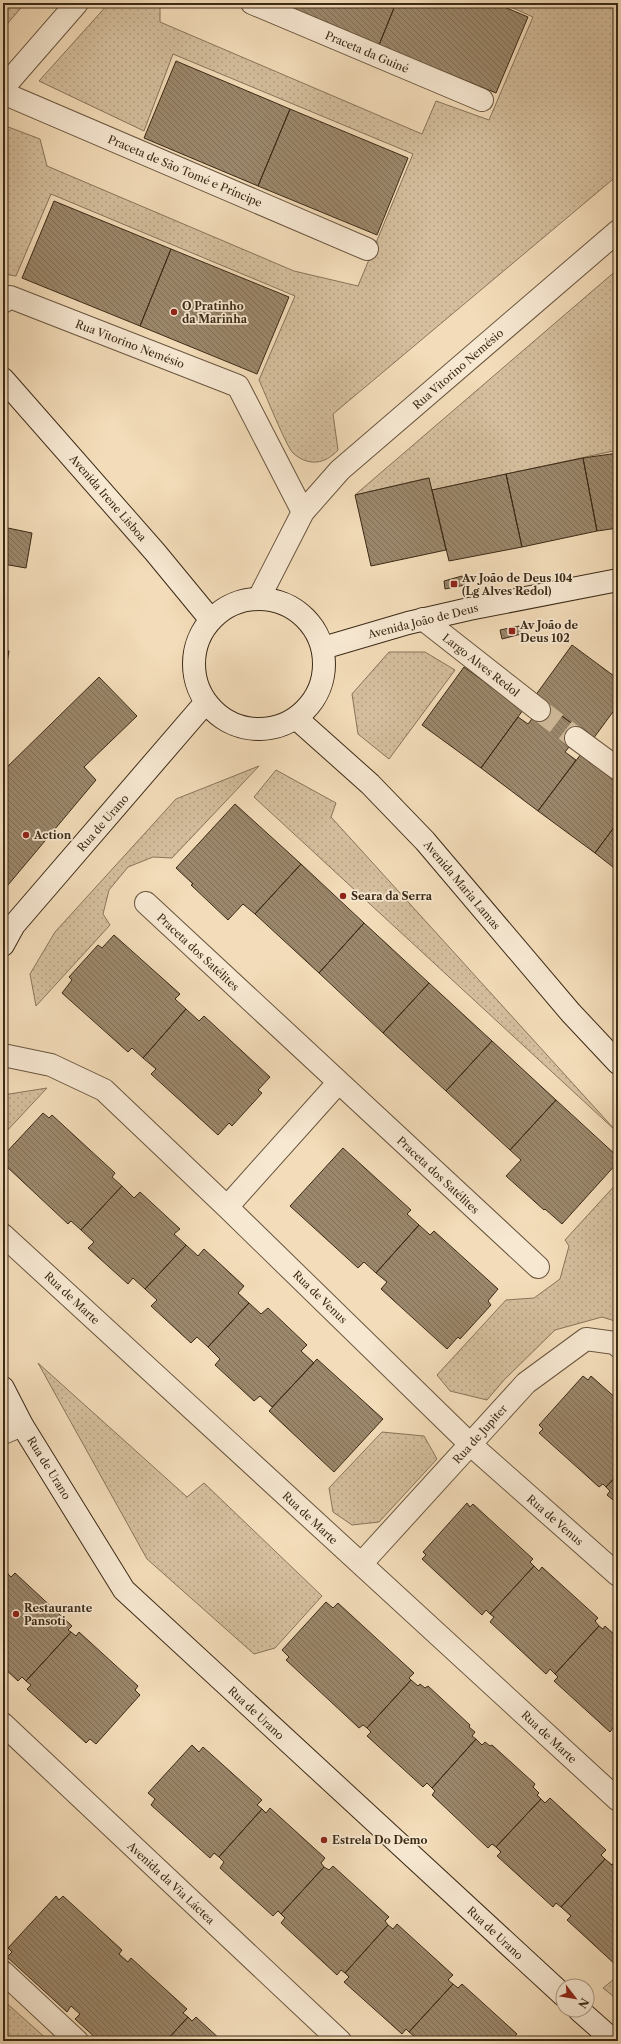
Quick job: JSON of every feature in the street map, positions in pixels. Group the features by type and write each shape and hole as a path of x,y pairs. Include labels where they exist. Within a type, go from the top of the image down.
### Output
{"street":[{"path":"3,88 77,3"},
{"name":"Praceta da Guiné","path":"252,3 482,100"},
{"name":"Praceta de São Tomé e Príncipe","path":"3,93 367,249"},
{"name":"Rua Vitorino Nemésio","path":"259,598 303,512 340,470 618,231"},
{"name":"Rua Vitorino Nemésio","path":"3,302 10,296 238,386 303,512"},
{"name":"Avenida Irene Lisboa","path":"3,379 156,552 211,620"},
{"name":"Avenida João de Deus","path":"323,648 423,619 618,580"},
{"path":"259,598 281,602 300,612 314,628 323,648 325,668 321,687 311,705 296,718 278,727 258,729 238,726 220,716 206,702 197,685 194,660 199,638 211,620 225,608 241,600 259,598"},
{"name":"Largo Alves Redol","path":"423,619 539,710"},
{"name":"Rua de Urano","path":"3,946 14,925 206,702"},
{"name":"Avenida Maria Lamas","path":"296,718 370,784 426,841 571,1013 618,1062"},
{"path":"576,738 618,769"},
{"name":"Praceta dos Satélites","path":"146,903 338,1083 538,1267"},
{"name":"Rua de Venus","path":"3,1055 51,1065 104,1090 227,1206 471,1446 618,1575"},
{"path":"227,1206 338,1083"},
{"name":"Rua de Marte","path":"3,1235 618,1800"},
{"name":"Rua de Jupiter","path":"361,1564 471,1446 526,1383 586,1339 615,1342 618,1346"},
{"name":"Rua de Urano","path":"3,1388 12,1429 124,1590 555,1988"},
{"name":"Avenida da Via Láctea","path":"3,1724 340,2041"},
{"path":"3,1972 77,2041"},
{"path":"589,2018 614,2041"}],"shaded area":[{"path":"3,3 25,3 3,29"},
{"path":"109,3 160,3 160,22 422,134 436,101 489,120 533,17 502,3 618,3 618,175 333,414 338,450 333,455 322,461 311,462 305,460 293,453 290,449 259,380 295,296 51,194 16,276 3,274 3,125 40,139 47,166 294,271 358,286 413,154 173,54 144,131 39,81"},
{"path":"618,269 618,450 432,490 428,478 355,495"},
{"path":"389,652 425,652 455,670 389,759 358,734 352,694"},
{"path":"259,766 172,858 153,857 128,867 109,890 103,914 110,925 36,1006 30,974 55,932 176,799"},
{"path":"276,770 336,803 331,817 616,1131 254,797"},
{"path":"47,1088 3,1135 3,1095"},
{"path":"618,1182 618,1322 602,1317 555,1330 504,1380 487,1400 450,1391 437,1375 506,1300 534,1298 560,1279 569,1246 565,1240"},
{"path":"38,1363 187,1497 204,1483 322,1596 275,1648 254,1654 147,1559"},
{"path":"382,1432 424,1436 437,1459 379,1522 352,1525 333,1512 329,1488"},
{"path":"618,1976 618,2000 603,1988"},
{"path":"3,2000 49,2041 3,2041"}],"building":[{"path":"278,3 396,3 379,45"},
{"path":"396,3 495,3 528,17 496,93 379,45"},
{"path":"176,61 290,109 258,186 144,138"},
{"path":"290,109 408,158 377,235 258,186"},
{"path":"54,201 171,249 140,326 22,278"},
{"path":"171,249 289,297 257,374 140,326"},
{"path":"618,453 618,528 597,531 583,458"},
{"path":"583,458 597,531 522,547 506,474"},
{"path":"506,474 522,547 449,561 432,490"},
{"path":"429,478 446,550 371,566 355,495"},
{"path":"3,527 32,533 26,568 3,564"},
{"path":"462,576 465,585 445,589 444,581"},
{"path":"519,626 521,634 502,639 500,630"},
{"path":"572,645 618,679 618,705 593,739 535,696"},
{"path":"3,650 9,651 3,687"},
{"path":"464,667 523,710 481,768 422,725"},
{"name":"Action","path":"99,677 137,716 84,767 96,780 3,891 3,771"},
{"path":"544,703 582,731 565,752 576,760 538,811 481,768 518,717 528,724"},
{"path":"581,754 618,781 618,822 595,853 538,811"},
{"path":"235,804 301,864 255,914 243,904 228,920 191,885 193,884 176,868"},
{"path":"618,822 618,871 595,853"},
{"path":"301,864 364,923 319,973 255,914"},
{"path":"364,923 429,983 383,1033 319,973"},
{"path":"114,935 180,994 175,999 186,1009 143,1058 132,1048 128,1052 62,993 72,980 69,977 98,945 102,948"},
{"path":"429,983 492,1041 446,1091 383,1033"},
{"path":"186,1009 199,1021 204,1016 270,1077 258,1090 262,1093 232,1126 229,1123 218,1135 151,1074 156,1069 143,1058"},
{"path":"492,1041 556,1100 510,1150 446,1091"},
{"path":"556,1100 618,1157 618,1162 562,1224 506,1176 521,1160 510,1150"},
{"path":"43,1113 49,1118 52,1115 115,1173 112,1177 122,1186 81,1230 71,1221 68,1224 5,1165 8,1162 3,1156"},
{"path":"343,1148 411,1210 407,1214 419,1225 376,1273 364,1262 358,1268 290,1206"},
{"path":"122,1186 134,1198 140,1192 180,1229 174,1234 186,1245 145,1289 133,1278 128,1284 88,1248 94,1242 81,1230"},
{"path":"419,1225 430,1235 434,1231 498,1289 488,1301 491,1305 460,1339 458,1337 447,1349 381,1289 387,1282 376,1273"},
{"path":"186,1245 198,1256 204,1249 244,1286 238,1293 249,1303 208,1347 197,1337 191,1343 151,1306 157,1300 145,1289"},
{"path":"249,1303 261,1314 268,1308 307,1345 301,1351 314,1363 272,1407 260,1396 254,1401 215,1365 220,1359 208,1347"},
{"path":"317,1359 383,1419 334,1472 269,1411"},
{"path":"583,1376 588,1380 591,1376 618,1400 618,1474 606,1487 603,1484 599,1487 539,1433 543,1429 539,1425"},
{"path":"618,1474 618,1504 607,1495 610,1491 606,1487"},
{"path":"467,1503 470,1507 473,1504 533,1559 530,1562 534,1566 490,1614 486,1610 482,1615 422,1559 426,1555 423,1552"},
{"path":"3,1563 8,1574 3,1579"},
{"path":"534,1566 539,1571 542,1567 598,1618 595,1621 599,1626 555,1674 550,1669 546,1674 490,1622 494,1617 490,1614"},
{"path":"15,1573 72,1626 68,1630 71,1632 26,1681 22,1677 18,1681 3,1667 3,1579 8,1574 11,1577"},
{"path":"326,1602 333,1608 338,1603 414,1673 409,1678 411,1680 367,1728 363,1725 359,1728 286,1660 289,1657 282,1650"},
{"path":"599,1626 603,1629 605,1626 618,1638 618,1732 613,1728 610,1732 554,1681 558,1677 555,1674"},
{"path":"71,1632 76,1636 79,1632 138,1686 135,1690 140,1695 96,1744 90,1739 86,1743 27,1689 31,1685 26,1681"},
{"path":"411,1680 418,1686 420,1684 425,1688 428,1686 470,1725 469,1727 475,1732 472,1736 476,1739 432,1788 427,1783 423,1787 367,1736 371,1732 367,1728"},
{"path":"476,1739 482,1745 485,1742 490,1746 492,1745 535,1784 533,1787 539,1793 537,1795 541,1799 496,1847 492,1844 488,1848 432,1795 435,1791 432,1788"},
{"path":"192,1745 199,1752 203,1747 262,1800 257,1805 262,1809 219,1857 214,1853 210,1858 151,1805 155,1799 148,1793"},
{"path":"550,1798 606,1850 601,1855 605,1859 561,1907 556,1903 553,1907 497,1856 501,1852 496,1847 541,1799 545,1803"},
{"path":"270,1808 325,1858 321,1863 324,1867 281,1914 278,1911 273,1916 220,1868 224,1862 219,1857 262,1809 266,1813"},
{"path":"605,1859 612,1865 616,1860 618,1861 618,1967 567,1920 571,1916 561,1907"},
{"path":"333,1866 389,1917 385,1921 388,1925 345,1973 341,1970 337,1975 281,1923 285,1918 281,1914 324,1867 329,1870"},
{"path":"56,1896 59,1900 63,1896 122,1950 119,1954 128,1962 131,1958 187,2009 183,2013 188,2017 166,2041 99,2041 75,2019 80,2014 71,2006 67,2012 7,1957 12,1952 8,1948"},
{"path":"397,1924 453,1975 448,1980 453,1984 409,2032 406,2029 402,2034 344,1982 349,1977 345,1973 388,1925 393,1929"},
{"path":"453,1984 458,1988 462,1984 517,2034 513,2038 515,2041 409,2041 414,2036 409,2032"},
{"path":"188,2017 192,2021 196,2017 222,2041 166,2041"}],"tunnel":[{"path":"539,710 576,738"}],"place":[{"name":"O Pratinho da Marinha","path":"174,312"},
{"name":"Av João de Deus 104 (Lg Alves Redol)","path":"454,584"},
{"name":"Av João de Deus 102","path":"512,631"},
{"name":"Action","path":"26,835"},
{"name":"Seara da Serra","path":"343,896"},
{"name":"Restaurante Pansoti","path":"16,1614"},
{"name":"Estrela Do Demo","path":"324,1840"}]}
